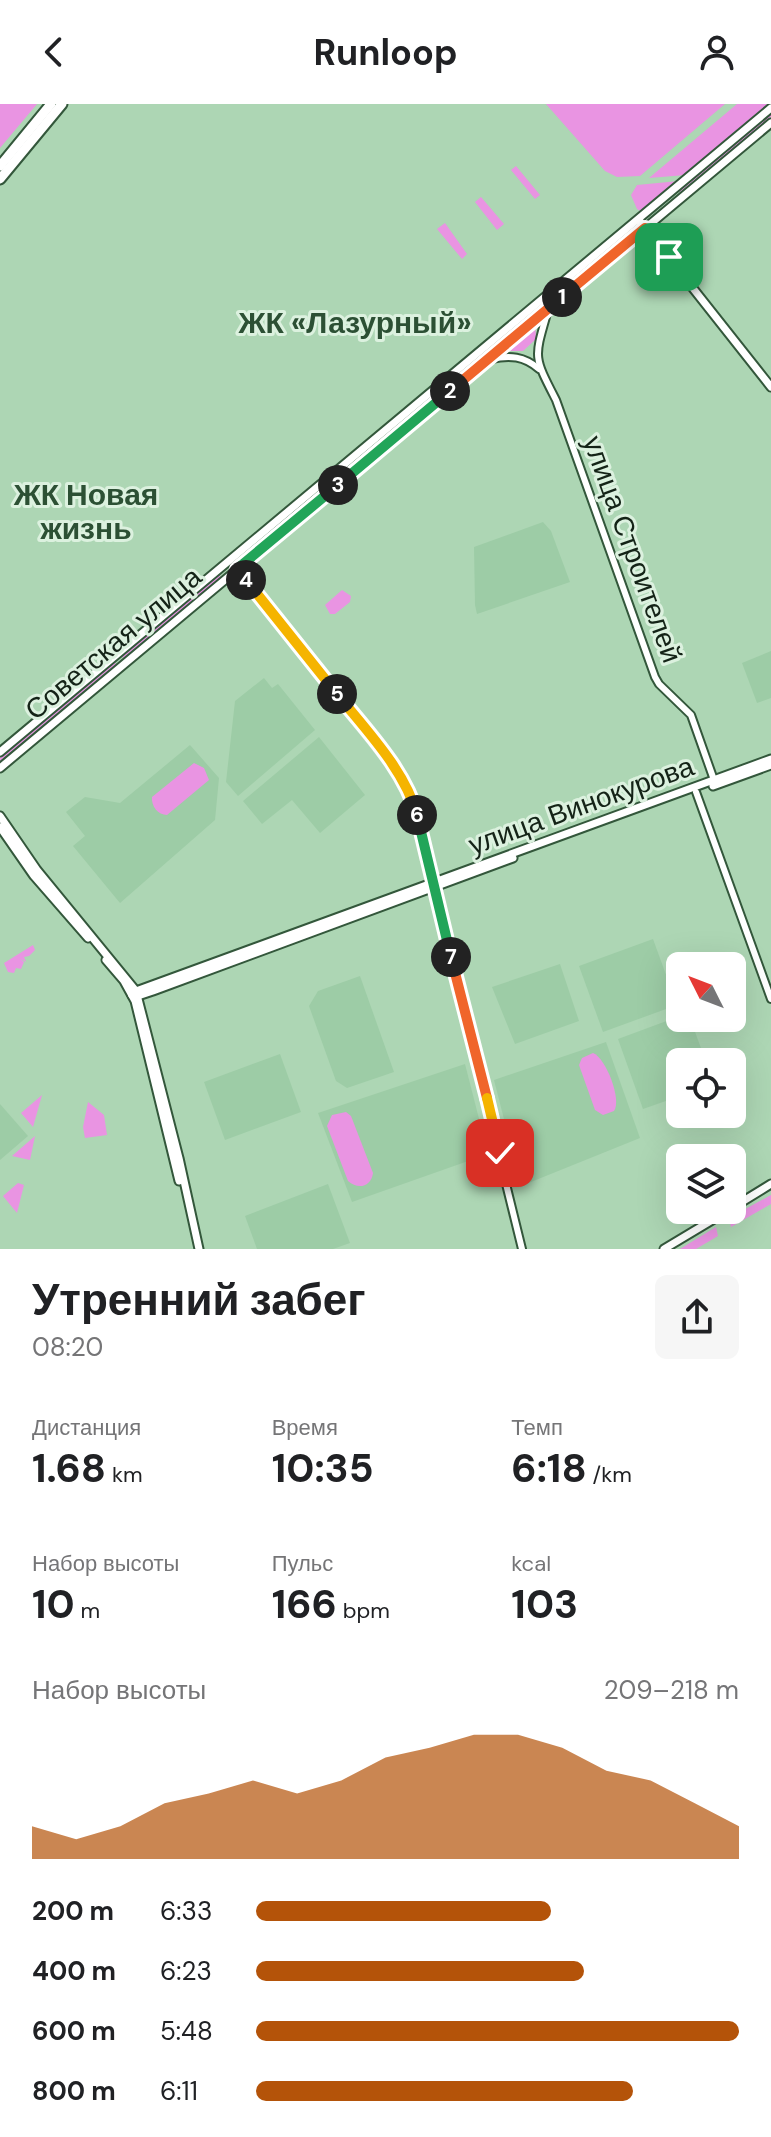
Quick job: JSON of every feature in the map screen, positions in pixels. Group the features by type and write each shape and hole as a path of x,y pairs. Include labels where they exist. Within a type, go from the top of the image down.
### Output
{"highway":[{"path":"0,179 34,134 51,104"},
{"path":"0,166 62,104"}],"main road":[{"name":"Советская улица","path":"0,752 771,108"},
{"name":"Советская улица","path":"0,768 771,123"},
{"path":"639,220 771,387"},
{"path":"590,260 597,269"},
{"path":"355,458 361,465"},
{"path":"231,561 237,569"},
{"path":"116,656 123,664"},
{"name":"улица Винокурова","path":"136,994 771,762"},
{"path":"0,816 62,905"},
{"path":"0,827 27,866 136,994 197,1249"},
{"path":"746,1199 771,1184"},
{"path":"664,1249 705,1224"}],"street":[{"name":"улица Строителей","path":"548,310 536,351 540,369 556,400 655,677 691,715 715,783"},
{"path":"487,360 515,356 530,361 540,369"},
{"path":"237,569 351,710 408,789 415,807 522,1249"},
{"path":"695,790 771,999"}],"shaded area":[{"path":"0,104 37,104 0,148"},
{"path":"546,104 725,104 640,176 617,177 605,171"},
{"path":"737,104 768,104 686,175 649,178"},
{"path":"771,113 771,117 680,192 678,190"},
{"path":"516,166 540,195 535,199 511,170"},
{"path":"679,181 642,212 637,209 631,195 637,185"},
{"path":"481,197 504,224 497,230 475,202"},
{"path":"445,223 467,254 462,259 437,229"},
{"path":"587,267 588,269 360,458"},
{"path":"535,324 536,339 523,351 507,349"},
{"path":"352,465 353,466 253,547"},
{"path":"543,522 551,531 570,582 477,614 474,547"},
{"path":"219,575 221,577 123,658 122,656"},
{"path":"342,590 351,596 350,602 335,614 330,614 325,605"},
{"path":"771,651 771,698 757,703 742,663"},
{"path":"114,662 116,664 0,761 0,758"},
{"path":"264,678 272,688 278,684 315,730 238,796 226,782 235,701"},
{"path":"319,737 365,795 320,833 292,800 262,824 243,801"},
{"path":"190,745 219,778 215,820 120,903 73,846 85,836 66,812 85,797 120,803"},
{"path":"194,763 204,768 209,780 167,815 158,812 152,797"},
{"path":"653,939 666,975 666,1009 603,1032 579,966"},
{"path":"33,945 35,950 24,957 26,962 21,959 24,962 21,969 8,972 4,963"},
{"path":"560,964 579,1021 515,1044 492,987"},
{"path":"360,976 394,1072 347,1088 336,1081 309,1006 318,991"},
{"path":"666,1021 666,1032 695,1032 701,1048 666,1048 666,1101 643,1109 618,1039"},
{"path":"606,1042 640,1138 521,1186 494,1080"},
{"path":"593,1053 603,1063 616,1098 614,1111 603,1115 595,1110 579,1065 582,1058"},
{"path":"280,1054 301,1112 225,1140 204,1082"},
{"path":"465,1064 488,1154 352,1202 318,1113"},
{"path":"42,1095 33,1127 21,1113"},
{"path":"88,1102 104,1115 107,1135 85,1138 83,1127"},
{"path":"0,1104 28,1136 0,1160"},
{"path":"346,1112 351,1116 373,1173 364,1186 348,1181 327,1126 332,1115"},
{"path":"35,1136 30,1160 12,1156"},
{"path":"18,1183 24,1185 17,1213 3,1196"},
{"path":"328,1184 350,1243 333,1249 257,1249 245,1216"},
{"path":"771,1195 771,1204 746,1218 746,1209"},
{"path":"716,1227 718,1236 696,1249 680,1249"}],"district":[{"name":"ЖК «Лазурный»","path":"355,323"},
{"name":"ЖК Новая жизнь","path":"86,512"}],"route":[{"path":"500,1153 408,789 351,710 237,569 645,228 669,257"}]}
